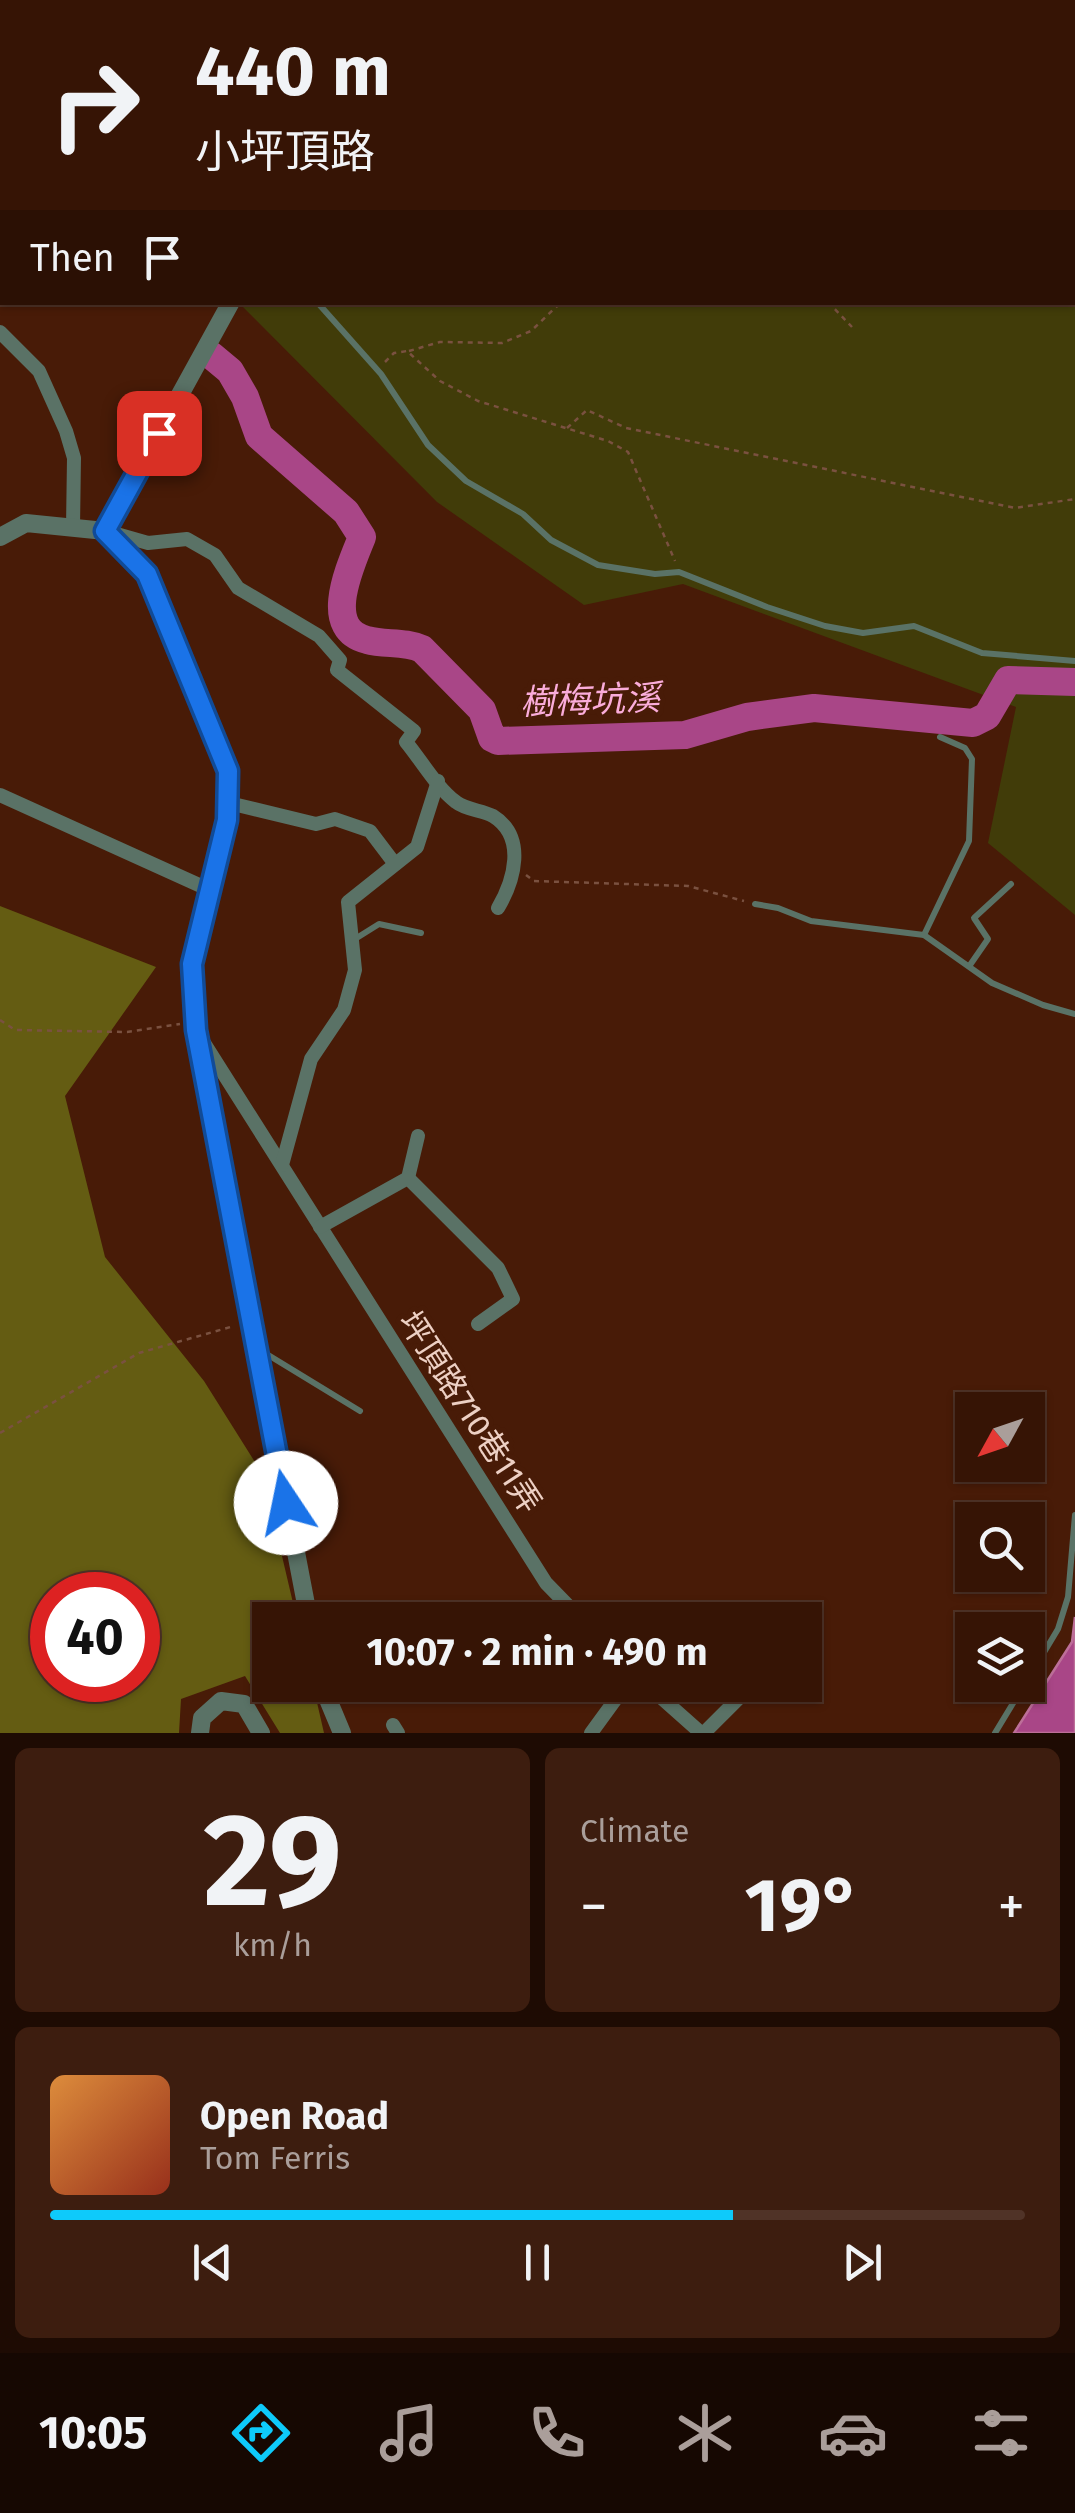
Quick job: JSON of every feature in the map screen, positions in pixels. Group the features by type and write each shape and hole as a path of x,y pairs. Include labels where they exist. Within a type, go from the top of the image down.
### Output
{"street":[{"path":"105,531 229,305"},
{"path":"0,332 39,370 66,431 74,458 74,527"},
{"path":"0,537 26,523 74,527 105,531 148,544 188,539 215,555 238,588 319,636 340,660 337,670 414,731 406,742 457,803 495,817 509,836 515,865 512,884 498,908"},
{"path":"105,531 147,574 228,771 229,803 192,964 196,1026 305,1602"},
{"path":"282,1165 311,1059 344,1010 356,970 348,902 417,847 438,781"},
{"path":"0,794 210,890"},
{"path":"229,803 316,824 335,819 370,830 395,864"},
{"name":"坪頂路710巷11弄","path":"196,1026 546,1583 564,1602"},
{"path":"205,1080 233,1084"},
{"path":"320,1228 408,1178 418,1136"},
{"name":"坪頂路710巷11弄","path":"408,1178 498,1268 513,1300 478,1324"},
{"path":"200,1733 202,1718 221,1701 244,1704 261,1733"},
{"path":"329,1702 342,1733"},
{"path":"590,1733 613,1702"},
{"path":"666,1702 702,1733 734,1702"}],"lane":[{"path":"320,305 381,374 428,444 466,481 523,514 550,540 598,565 655,574 680,572 767,607 862,634 914,626 982,653 1075,662"},
{"path":"924,934 969,841 972,759 965,748 940,737"},
{"path":"970,964 988,939 974,918 1011,884"},
{"path":"755,904 778,908 811,922 924,934 992,983 1075,1014"},
{"path":"354,939 379,924 422,933"},
{"path":"255,1346 360,1411"},
{"path":"1045,1651 1058,1629 1068,1598 1075,1515"},
{"path":"995,1733 1014,1702"}],"path":[{"path":"381,374 386,359 394,352 440,342 502,344 530,331 559,305"},
{"path":"831,305 852,327"},
{"path":"407,351 440,381 478,400 608,441 628,452 680,572"},
{"path":"567,428 586,410 626,428 1015,508 1075,499"},
{"path":"515,865 534,881 688,886 755,904"},
{"path":"0,1020 16,1030 127,1032 196,1026"},
{"path":"0,1433 139,1353 250,1321"}],"shaded area":[{"path":"241,305 1075,305 1075,915 988,843 1016,707 683,584 584,605 437,502"},
{"path":"0,906 156,967 65,1096 105,1257 204,1381 263,1475 293,1602 252,1602 252,1687 245,1676 181,1699 179,1733 0,1733"},
{"path":"1075,1617 1075,1733 1014,1733 1034,1702 1045,1702 1045,1684 1072,1642"},
{"path":"261,1702 317,1702 324,1733 280,1733"}],"waterway":[{"name":"樹梅坑溪","path":"212,356 230,371 245,397 259,436 346,512 362,537 343,596 345,623 353,634 422,649 482,710 492,738 498,741 685,735 747,717 814,708 973,723 987,716 1008,680 1075,682"}],"route":[{"path":"159,433 105,531 147,574 228,771 227,820 192,964 196,1030 286,1503"}]}
